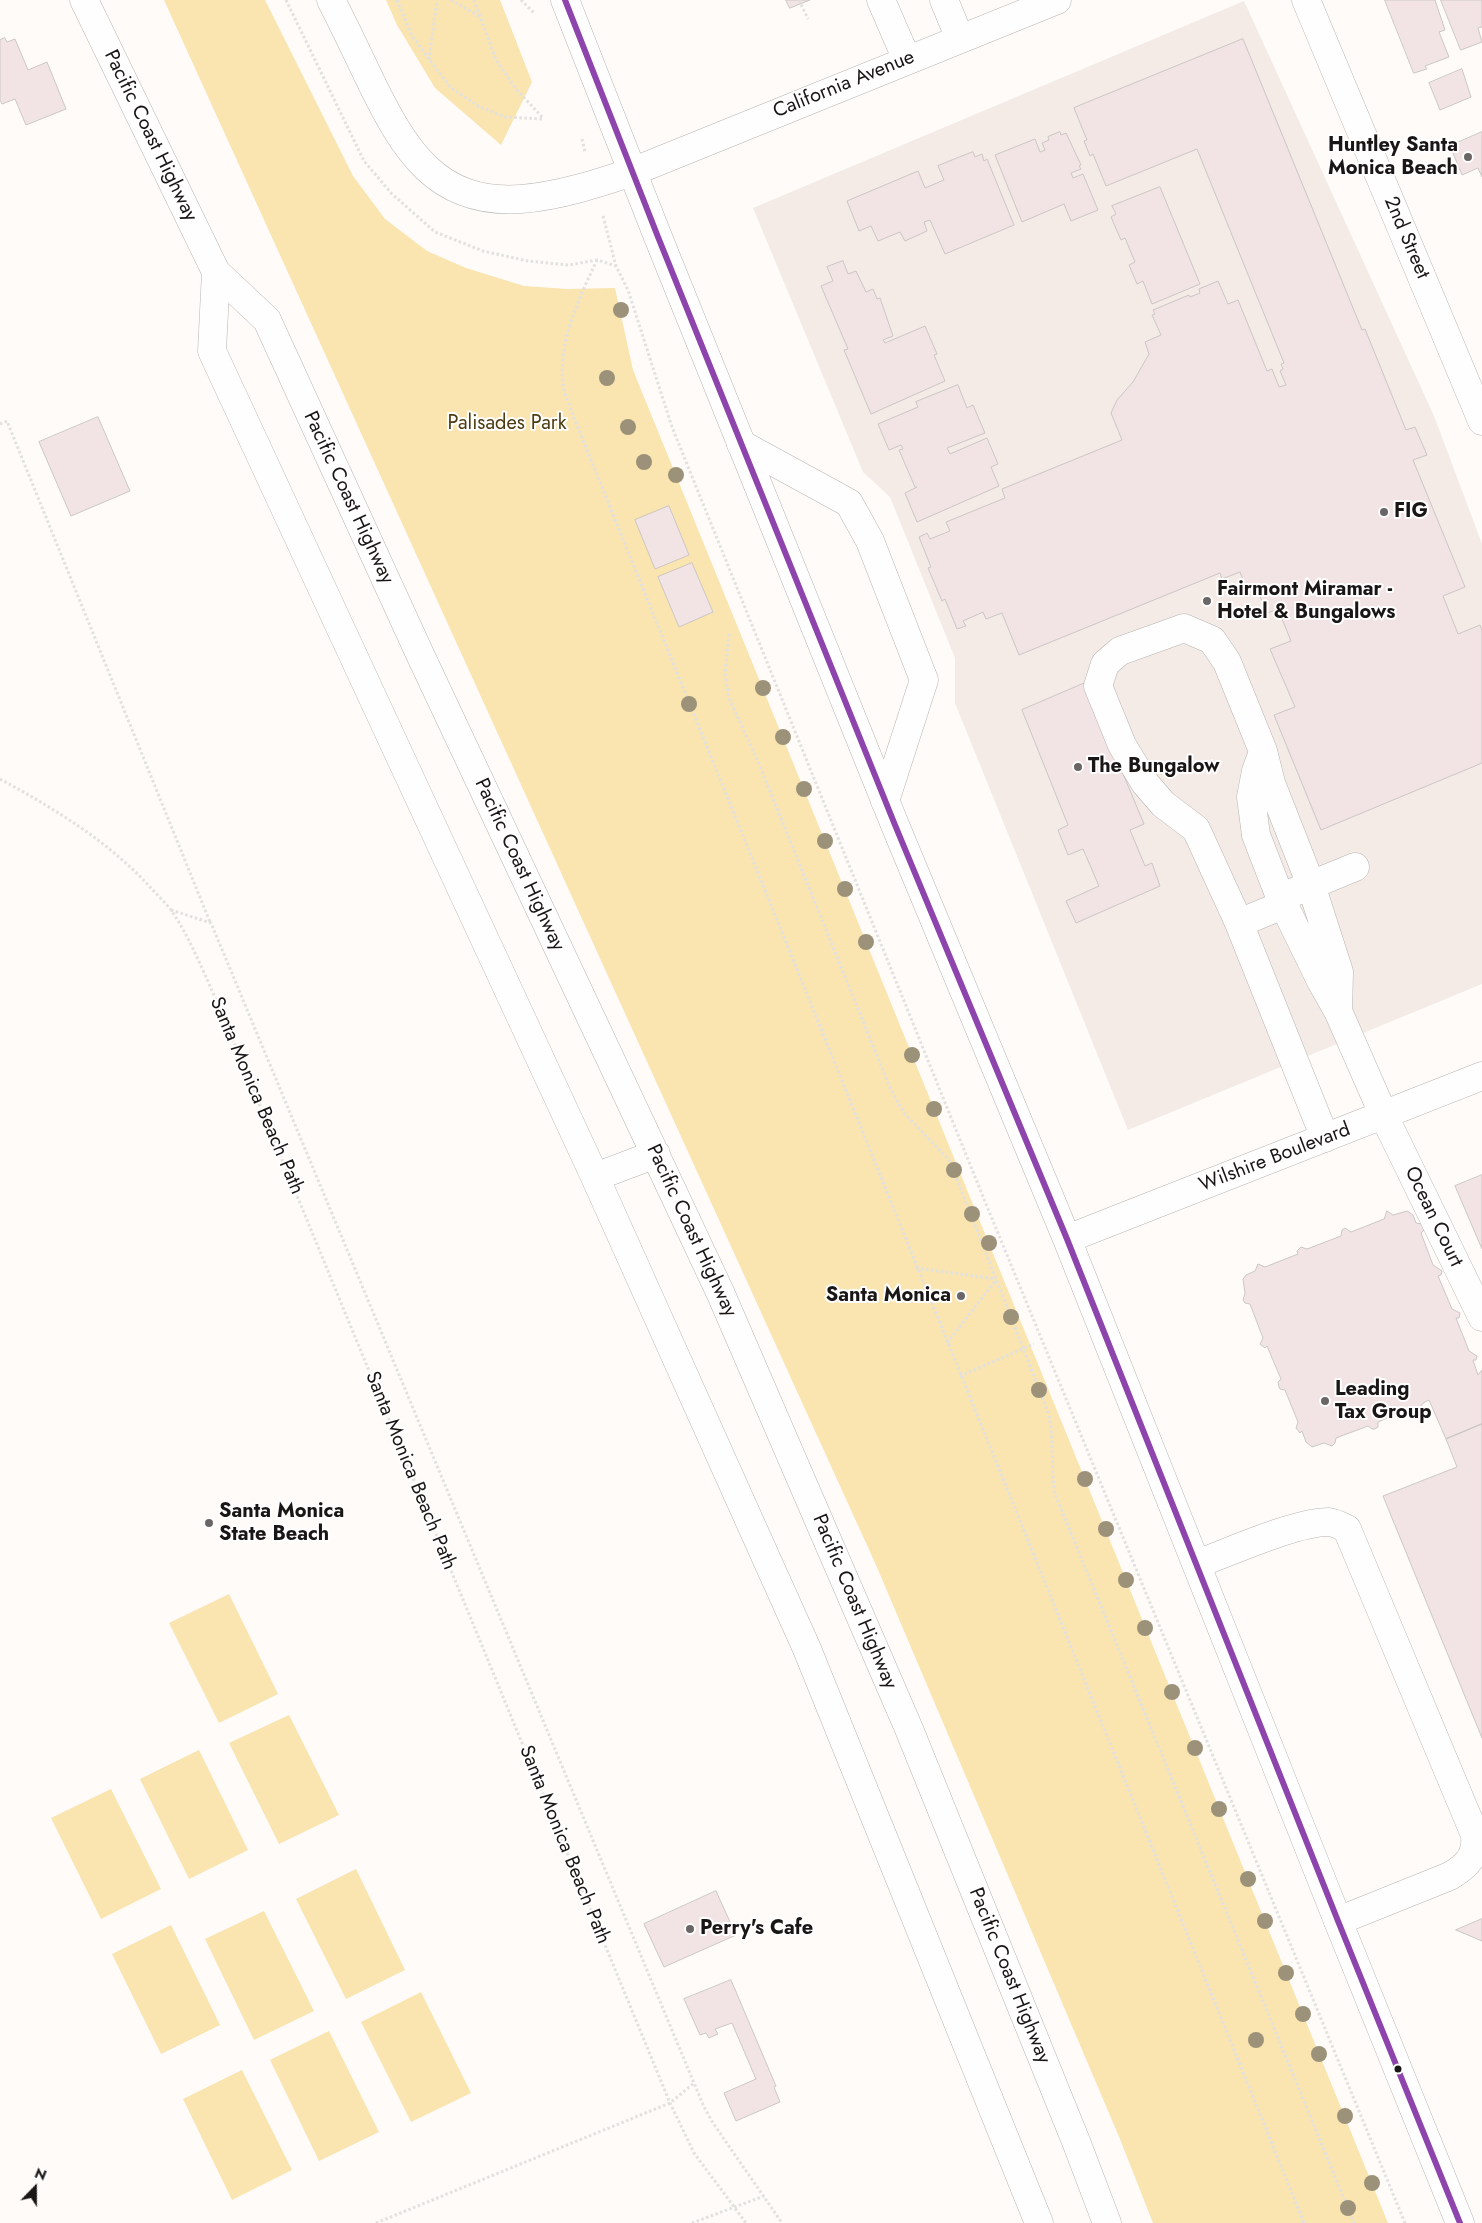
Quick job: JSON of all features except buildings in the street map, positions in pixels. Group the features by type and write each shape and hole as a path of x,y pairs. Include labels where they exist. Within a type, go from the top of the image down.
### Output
{"main road":[{"name":"Pacific Coast Highway","path":"84,0 216,272 267,320 418,650 720,1292 909,1729 1077,2144 1106,2223"},
{"name":"California Avenue","path":"331,0 393,127 422,164 438,178 459,191 493,198 521,199 566,192 632,172 1057,0"},
{"path":"565,0 632,172 885,800 1067,1239 1460,2223"},
{"path":"881,0 907,60"},
{"path":"944,0 960,39"},
{"name":"2nd Street","path":"1306,0 1480,413"},
{"name":"Pacific Coast Highway","path":"216,272 212,351 595,1177 807,1649 1039,2223"},
{"path":"741,444 849,503 870,541 924,680 885,800"},
{"path":"1325,1138 1239,923 1196,829 1163,804 1145,783 1122,746 1098,686 1105,664 1120,652 1184,628 1212,640 1227,662 1263,751 1271,783 1311,885 1339,972 1338,1011"},
{"name":"Ocean Court","path":"1263,751 1256,771 1251,797 1256,835 1282,901 1338,1011 1384,1116 1482,1317"},
{"path":"1239,923 1311,885 1355,867"},
{"name":"Wilshire Boulevard","path":"1067,1239 1482,1076"},
{"path":"595,1177 656,1154"},
{"path":"1197,1564 1308,1525 1328,1522 1337,1523 1347,1529 1475,1835 1476,1844 1473,1856 1464,1868 1338,1921"}],"path":[{"path":"286,0 364,161 392,194 438,233 483,251 528,261 568,265 597,260 616,266 628,290 672,427 986,1204 1405,2223"},
{"path":"397,0 412,36 450,87 478,106 505,117 544,119 516,89 496,60 474,0"},
{"path":"429,61 437,0"},
{"path":"452,0 480,17"},
{"path":"799,0 808,19"},
{"path":"597,260 579,298 563,356 564,389 581,437 1304,2223"},
{"path":"0,424 7,421 210,923 694,2083 713,2124 782,2223"},
{"path":"729,634 725,674 729,698 759,764 890,1088 904,1113 950,1161 1048,1412 1052,1428 1052,1473 1055,1494 1354,2223"},
{"name":"Santa Monica Beach Path","path":"0,779 47,805 101,841 139,875 171,910 194,952 219,1006 670,2103 694,2153 736,2207 746,2223"},
{"path":"171,910 210,923"},
{"path":"970,1210 979,1207"},
{"path":"916,1268 997,1279"},
{"path":"947,1344 997,1279"},
{"path":"960,1376 1034,1344"},
{"path":"376,2223 670,2103 694,2083"},
{"path":"692,2223 764,2196"}],"shaded area":[{"name":"Fairmont Miramar - Hotel & Bungalows","path":"1244,1 1434,416 1482,544 1482,984 1128,1130 955,703 955,658 890,497 863,472 753,208"}],"green space":[{"name":"Palisades Park","path":"164,0 265,0 353,176 385,219 427,251 466,268 524,286 568,289 615,288 633,370 1388,2223 1153,2223 1120,2139 876,1565"},
{"path":"386,0 500,0 532,82 501,145 435,88 397,25"},
{"path":"229,1594 278,1694 219,1723 169,1623"},
{"path":"289,1715 339,1815 279,1844 229,1743"},
{"path":"199,1750 248,1850 189,1879 140,1779"},
{"path":"111,1789 161,1889 101,1919 51,1818"},
{"path":"356,1869 405,1970 346,1999 296,1899"},
{"path":"264,1911 314,2011 254,2040 205,1939"},
{"path":"171,1925 220,2025 161,2054 112,1954"},
{"path":"421,1992 471,2093 411,2122 361,2022"},
{"path":"329,2031 379,2132 319,2161 270,2060"},
{"path":"242,2070 292,2170 232,2200 183,2099"}],"transit line":[{"path":"565,0 658,237 895,825 1067,1239 1460,2223"}],"place":[{"name":"Huntley Santa Monica Beach","path":"1468,157"},
{"name":"FIG","path":"1384,512"},
{"name":"Fairmont Miramar - Hotel & Bungalows","path":"1207,601"},
{"name":"The Bungalow","path":"1078,767"},
{"name":"Santa Monica","path":"961,1296"},
{"name":"Leading Tax Group","path":"1325,1401"},
{"name":"Santa Monica State Beach","path":"209,1523"},
{"name":"Perry's Cafe","path":"690,1929"}]}
